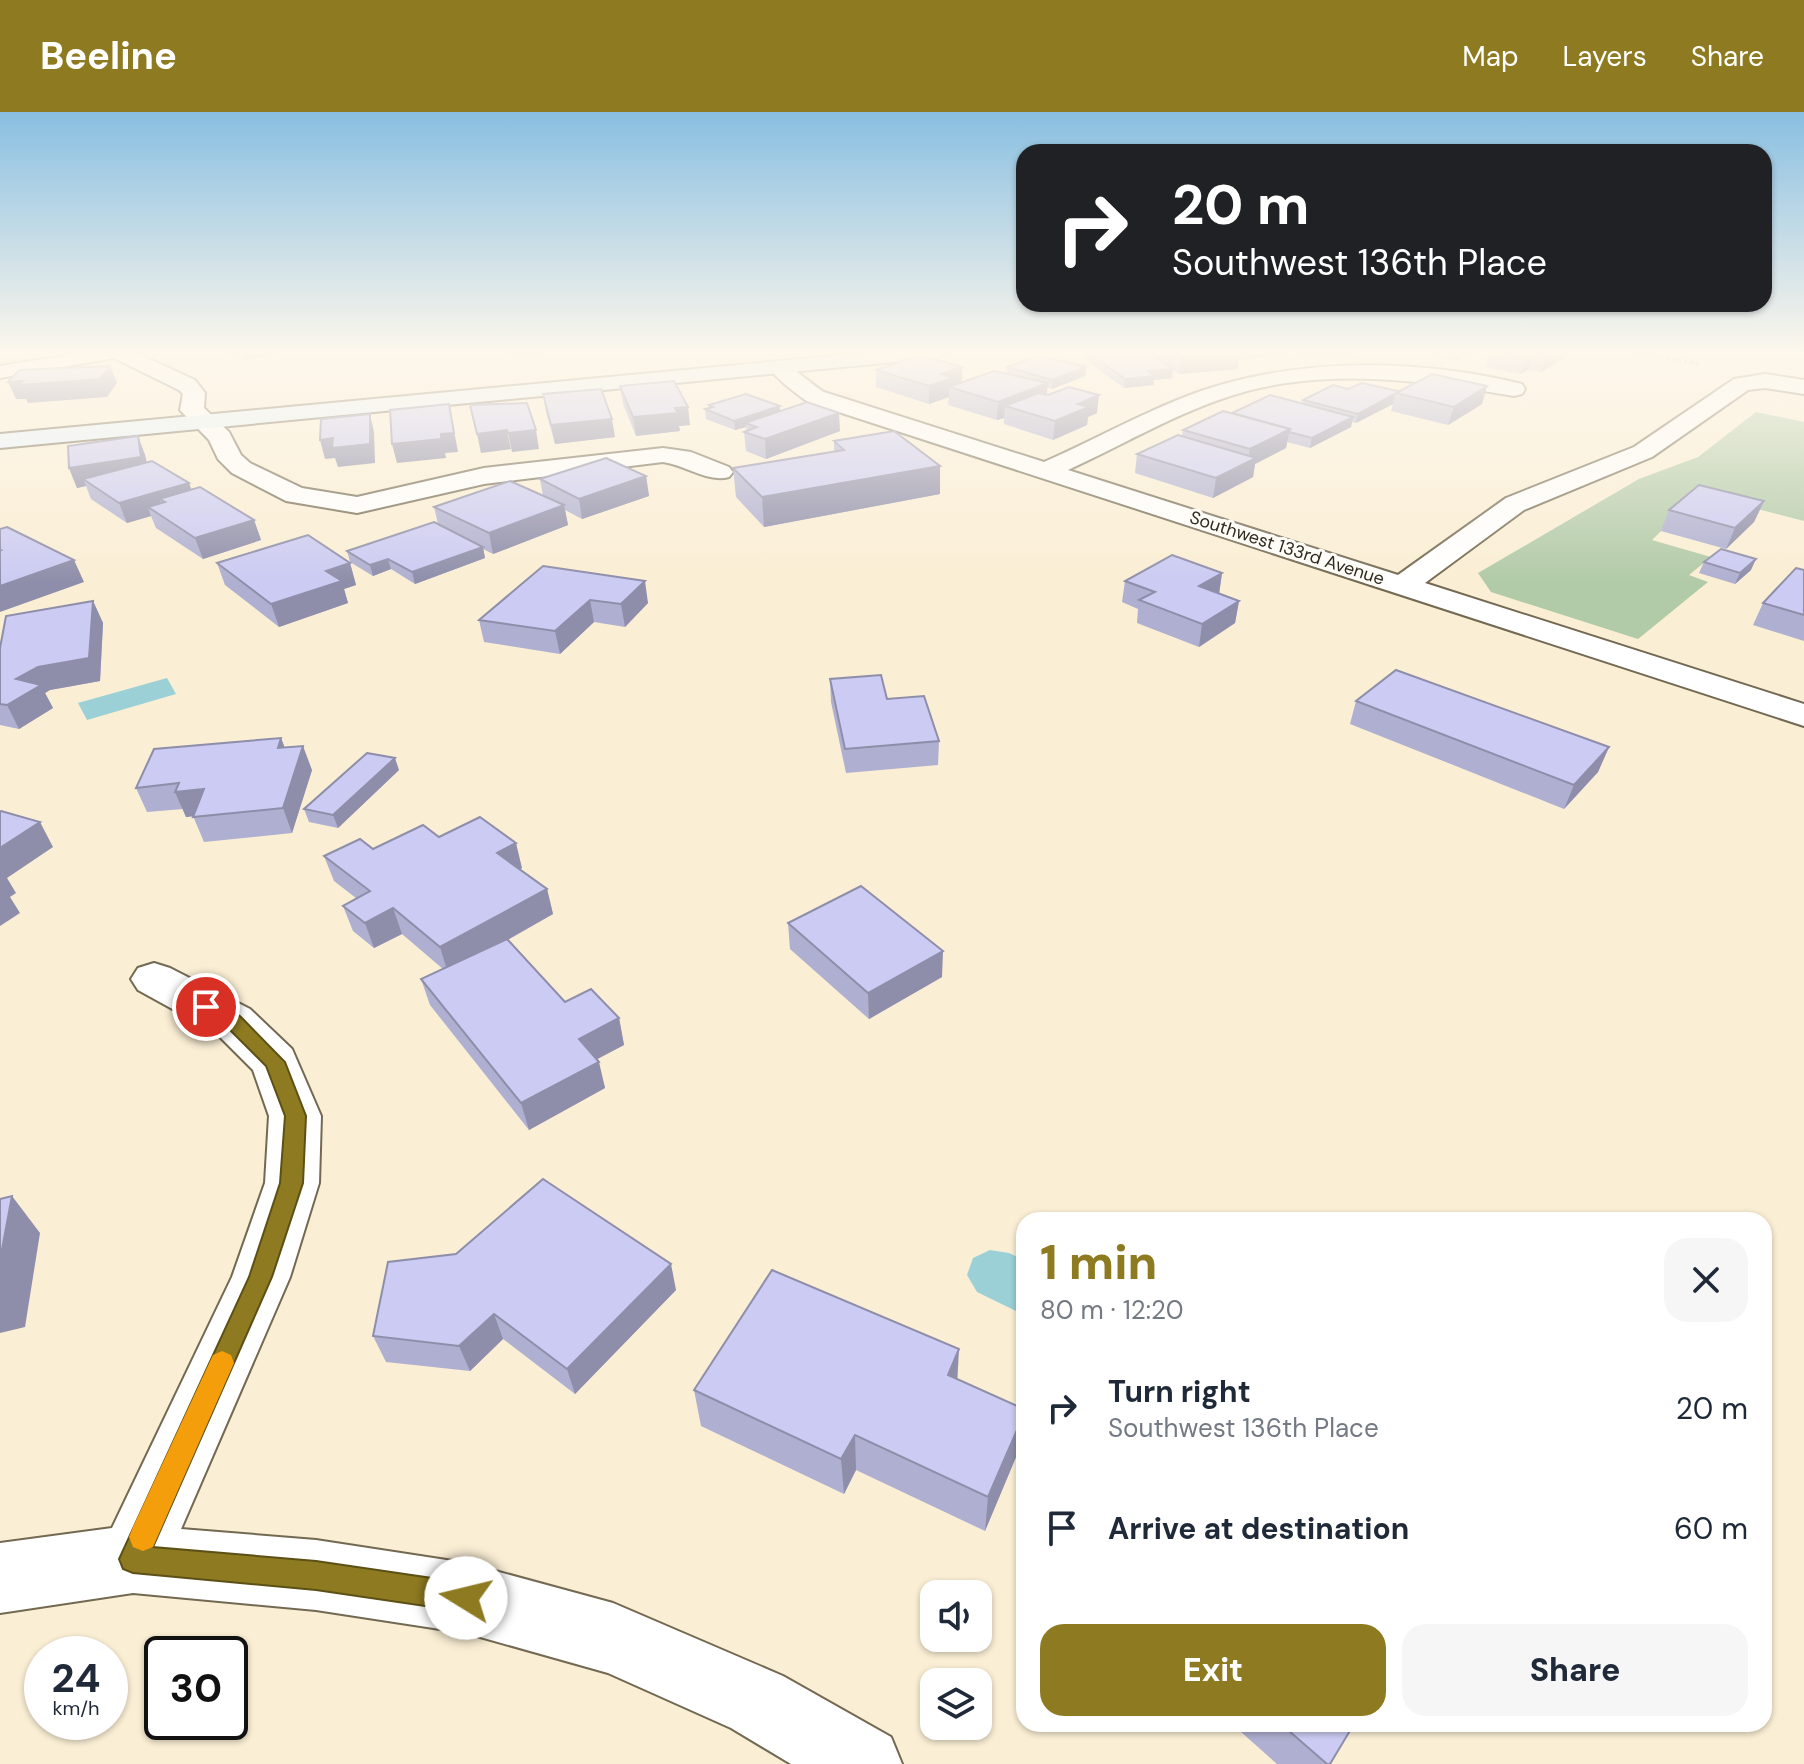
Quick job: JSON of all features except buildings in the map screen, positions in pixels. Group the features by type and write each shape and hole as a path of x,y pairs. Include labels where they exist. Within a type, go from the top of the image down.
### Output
{"main road":[{"path":"0,441 129,429"}],"street":[{"path":"213,429 220,437 230,459 241,468 295,495 357,505 484,476 663,455 682,457 720,472"},
{"name":"Southwest 133rd Avenue","path":"915,429 1804,715"},
{"path":"1045,471 1137,429"},
{"path":"1403,585 1515,504 1643,452 1680,429"},
{"path":"133,1559 261,1277 292,1183 295,1116 275,1062 233,1021 154,979"},
{"path":"0,1578 133,1559 316,1575 466,1598 613,1639 757,1702 864,1764"}],"green space":[{"path":"1734,429 1804,429 1804,521 1699,494 1652,540 1711,557 1689,575 1708,582 1638,639 1491,592 1478,573 1639,479 1698,457"}],"water":[{"path":"167,678 176,694 87,720 78,703"},
{"path":"990,1250 1016,1256 1016,1311 977,1292 967,1275 973,1258"}],"slow traffic":[{"path":"143,1537 222,1363"}],"route":[{"path":"206,1007 233,1021 275,1062 295,1116 292,1183 261,1277 133,1559 316,1575 466,1598"}]}
